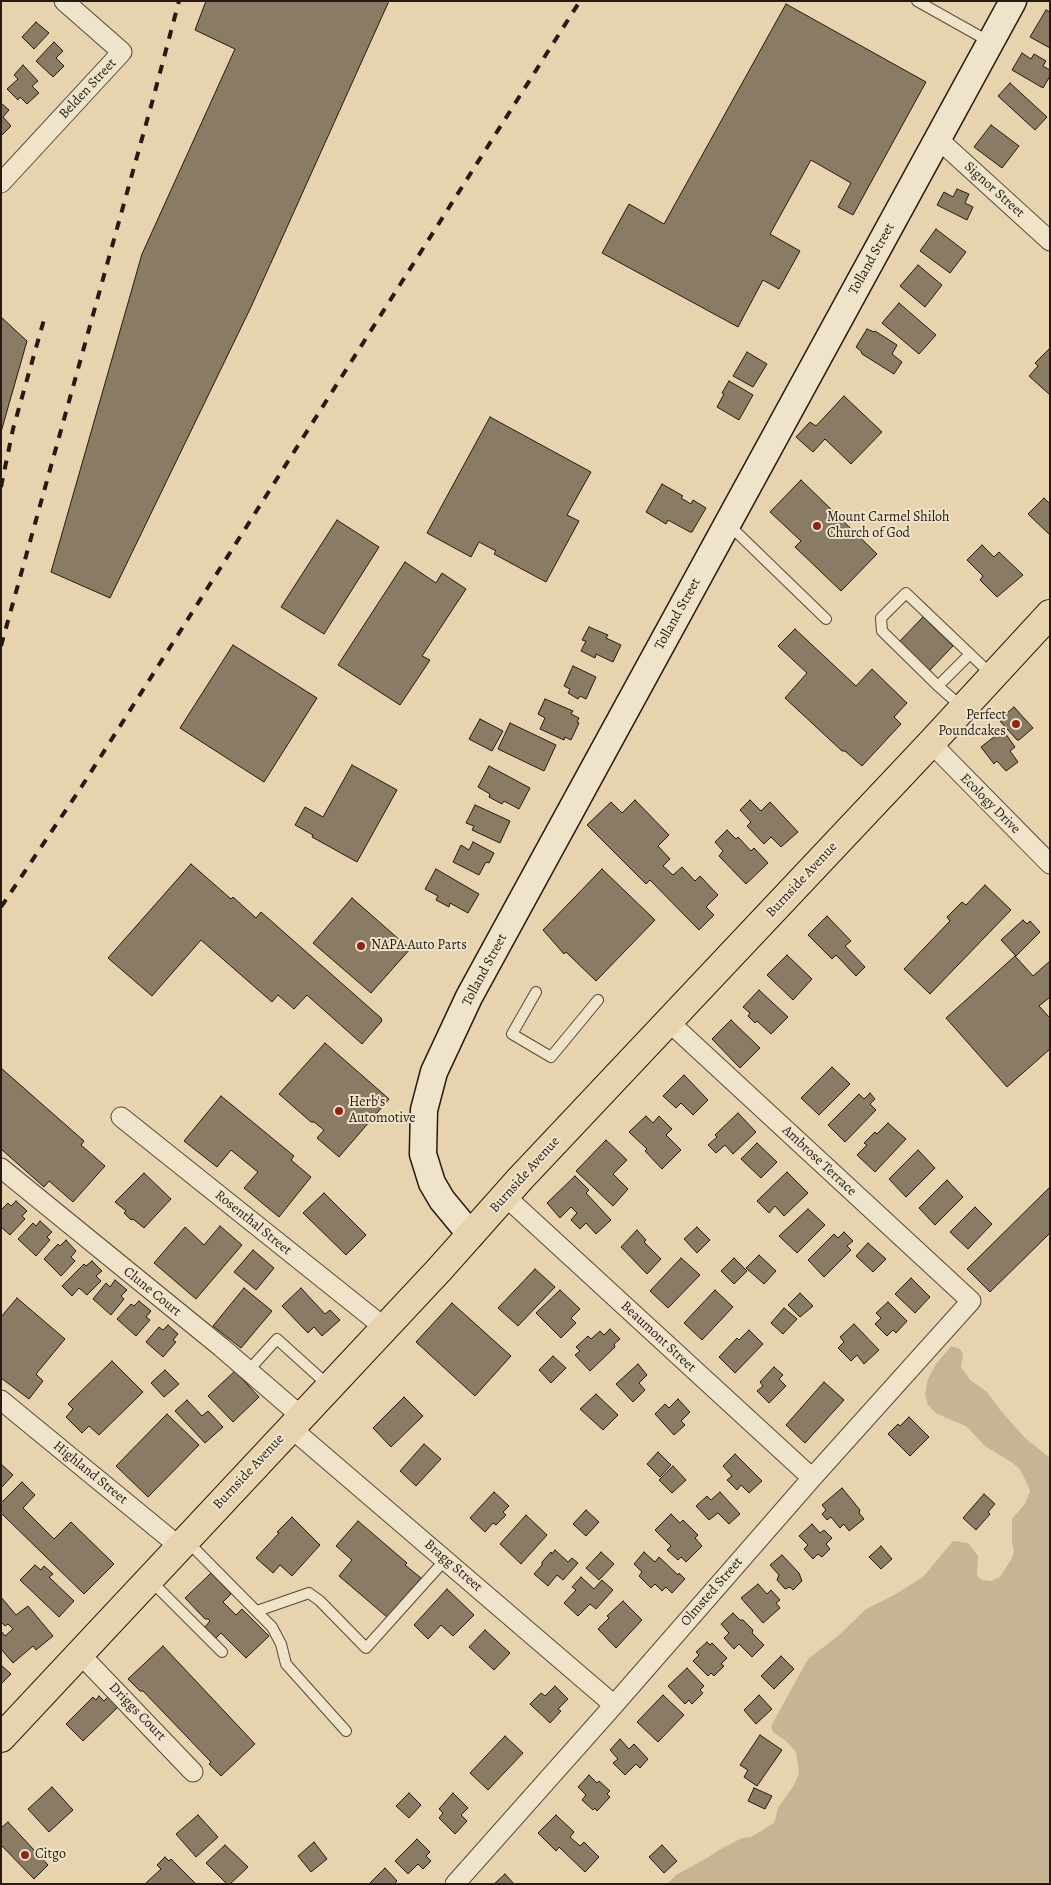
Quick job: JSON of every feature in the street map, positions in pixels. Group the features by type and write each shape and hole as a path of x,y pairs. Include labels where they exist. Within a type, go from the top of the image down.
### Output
{"main road":[{"name":"Tolland Street","path":"471,1234 436,1192 423,1154 424,1110 434,1072 469,997 1012,1"},
{"name":"Burnside Avenue","path":"1,1738 385,1328 668,1021 1050,614"}],"street":[{"name":"Belden Street","path":"1,183 122,52 64,1"},
{"name":"Signor Street","path":"938,139 1050,241"},
{"name":"Ecology Drive","path":"930,743 1050,864"},
{"name":"Ambrose Terrace","path":"668,1021 970,1301"},
{"name":"Rosenthal Street","path":"121,1117 385,1328"},
{"name":"Clune Court","path":"1,1168 248,1371 296,1422"},
{"name":"Beaumont Street","path":"505,1196 812,1478"},
{"name":"Olmsted Street","path":"455,1884 970,1301"},
{"name":"Highland Street","path":"1,1400 183,1543"},
{"name":"Bragg Street","path":"296,1422 445,1560 614,1705"},
{"name":"Driggs Court","path":"80,1654 193,1772"}],"lane":[{"path":"917,1 990,42"},
{"path":"727,524 826,619"},
{"path":"963,708 882,631 881,618 906,593 993,676"},
{"path":"938,686 970,654"},
{"path":"536,992 512,1034 551,1057 598,1000"},
{"path":"248,1371 277,1339 330,1386"},
{"path":"183,1543 272,1626 281,1644 286,1664 346,1731"},
{"path":"257,1611 309,1592 366,1648 445,1560"},
{"path":"149,1579 222,1652"}],"shaded area":[{"path":"951,1346 960,1349 963,1354 961,1367 970,1380 987,1392 1026,1439 1050,1458 1050,1884 667,1884 676,1875 717,1851 742,1838 751,1837 774,1823 778,1808 794,1785 799,1774 796,1752 786,1741 773,1732 771,1726 808,1659 838,1636 866,1609 896,1594 923,1577 953,1541 968,1543 978,1556 977,1576 982,1580 991,1581 1000,1577 1012,1558 1014,1551 1012,1519 1025,1504 1030,1491 1025,1479 1019,1468 985,1446 966,1426 937,1414 928,1405 925,1395 928,1379 936,1364"}],"building":[{"path":"206,1 389,1 251,307 110,598 51,572 142,254 235,49 195,30"},
{"path":"786,4 926,82 853,215 838,207 851,183 811,160 770,234 800,251 779,289 763,280 738,327 602,253 629,204 664,224"},
{"path":"1046,10 1050,12 1050,48 1030,37"},
{"path":"36,22 49,33 34,49 22,37"},
{"path":"54,42 63,51 56,58 64,66 53,77 36,61"},
{"path":"1022,53 1031,59 1034,54 1046,61 1043,66 1050,70 1050,76 1043,88 1012,70"},
{"path":"23,65 38,81 32,86 39,93 27,104 20,97 18,100 7,89 18,79 14,75"},
{"path":"1010,83 1047,117 1035,130 998,96"},
{"path":"1,103 9,110 3,117 11,126 1,136"},
{"path":"991,125 1019,146 1002,168 974,147"},
{"path":"957,189 969,194 965,203 973,207 967,220 937,205 944,192 953,197"},
{"path":"936,229 966,252 950,273 920,251"},
{"path":"918,265 942,285 925,307 900,286"},
{"path":"899,303 936,335 919,354 882,323"},
{"path":"1,317 27,341 1,432"},
{"path":"867,329 875,331 897,345 892,354 902,362 894,374 862,354 856,347"},
{"path":"1050,348 1050,395 1029,376 1038,366 1035,363"},
{"path":"747,352 767,364 753,387 733,376"},
{"path":"729,381 753,395 739,420 717,407"},
{"path":"844,396 882,432 851,464 825,439 813,452 796,437 810,422 816,426"},
{"path":"490,417 591,472 567,515 579,521 546,582 494,554 496,551 479,542 471,557 427,533"},
{"name":"Mount Carmel Shiloh Church of God","path":"801,480 877,554 841,591 795,547 801,541 770,512"},
{"path":"662,484 683,496 681,498 691,504 693,500 706,508 692,532 668,520 666,524 646,512"},
{"path":"1044,498 1050,504 1050,535 1028,514"},
{"path":"337,520 379,547 324,634 281,607"},
{"path":"982,545 994,557 999,552 1023,575 997,597 980,580 983,576 967,560"},
{"path":"405,562 436,583 442,573 466,589 422,656 430,660 400,705 338,665"},
{"path":"923,617 953,646 928,672 898,643"},
{"path":"589,627 608,635 606,638 621,645 613,662 596,654 595,658 581,651 586,641 582,640"},
{"path":"795,629 856,686 872,669 907,703 894,717 901,724 862,766 845,751 842,751 785,698 807,673 778,646"},
{"path":"233,645 317,698 264,782 180,728"},
{"path":"573,666 596,677 586,699 580,696 578,699 568,693 570,689 564,686"},
{"path":"545,699 573,711 571,714 579,718 577,722 579,723 571,740 565,737 564,740 540,729 545,718 538,714"},
{"name":"Perfect Poundcakes","path":"1014,707 1033,728 1019,740 999,720"},
{"path":"480,719 503,731 492,751 469,739"},
{"path":"510,723 556,745 544,771 498,749"},
{"path":"1003,730 1015,747 1010,751 1018,762 1006,771 997,761 994,764 981,747"},
{"path":"352,765 397,790 357,862 312,837 313,835 295,825 305,807 323,817"},
{"path":"489,766 530,788 519,809 504,801 502,804 489,797 490,794 478,787"},
{"path":"635,800 669,835 658,846 670,859 663,866 673,875 682,867 695,881 700,876 718,895 706,907 714,915 699,930 650,880 646,884 587,825 611,802 622,813"},
{"path":"750,800 761,811 770,802 798,832 781,847 771,837 764,844 747,826 751,822 740,810"},
{"path":"475,805 510,821 500,843 472,830 474,826 466,823"},
{"path":"727,830 736,839 738,837 751,851 754,848 768,863 746,884 719,856 723,851 715,842"},
{"path":"473,842 494,853 489,863 486,862 479,875 453,862 461,845 469,850"},
{"path":"191,864 256,918 261,912 381,1018 382,1021 362,1044 307,995 294,1009 278,995 272,1002 201,940 152,996 108,958"},
{"path":"436,869 479,894 468,913 450,903 449,907 436,900 438,896 425,889"},
{"path":"602,869 655,920 596,981 566,952 564,954 543,930"},
{"path":"985,885 1011,910 930,994 904,969 950,921 947,917 962,902 966,905"},
{"name":"NAPA Auto Parts","path":"352,898 410,949 371,993 313,943"},
{"path":"827,916 851,941 845,946 865,967 856,976 836,955 832,959 808,935"},
{"path":"1023,920 1027,924 1030,921 1040,932 1016,956 1001,940"},
{"path":"787,955 812,979 793,1000 767,975"},
{"path":"1015,956 1033,976 1050,961 1050,997 1039,1006 1050,1018 1050,1049 1007,1087 946,1018"},
{"path":"759,990 788,1017 771,1034 757,1021 755,1023 748,1016 750,1013 743,1007"},
{"path":"731,1020 760,1048 740,1068 712,1039"},
{"name":"Herb's Automotive","path":"325,1043 389,1099 339,1157 317,1138 324,1130 314,1122 311,1122 279,1094"},
{"path":"832,1067 850,1084 819,1115 801,1098"},
{"path":"1,1068 84,1141 81,1145 105,1166 73,1202 49,1181 44,1187 1,1149"},
{"path":"684,1075 708,1100 693,1115 681,1103 676,1108 663,1096"},
{"path":"870,1093 875,1099 870,1104 876,1110 845,1142 828,1125 859,1094 864,1099"},
{"path":"221,1096 294,1156 291,1160 311,1177 279,1217 244,1188 258,1172 231,1150 217,1167 184,1141"},
{"path":"738,1113 756,1132 733,1154 725,1145 716,1153 708,1145 717,1137 715,1135"},
{"path":"646,1116 653,1123 659,1116 672,1129 666,1135 681,1150 662,1169 645,1151 647,1149 629,1132"},
{"path":"888,1123 906,1139 875,1172 857,1155 867,1145 864,1143"},
{"path":"606,1140 627,1160 613,1174 628,1189 613,1206 576,1171"},
{"path":"757,1143 777,1162 761,1178 741,1159"},
{"path":"918,1150 935,1168 906,1197 889,1179"},
{"path":"787,1172 808,1193 784,1216 775,1206 769,1213 757,1201"},
{"path":"144,1173 171,1199 144,1228 133,1219 131,1220 124,1213 126,1211 115,1202"},
{"path":"575,1176 589,1190 586,1193 611,1220 596,1234 586,1223 580,1229 571,1220 577,1213 571,1207 560,1218 547,1203"},
{"path":"947,1180 963,1197 935,1225 919,1208"},
{"path":"1050,1187 1050,1233 990,1292 967,1269"},
{"path":"324,1193 366,1235 346,1255 303,1213"},
{"path":"16,1201 27,1211 22,1216 25,1219 10,1235 1,1227 1,1210 8,1203 11,1206"},
{"path":"975,1207 992,1224 968,1249 950,1232"},
{"path":"808,1209 825,1225 797,1253 779,1236"},
{"path":"40,1221 52,1232 47,1237 50,1240 36,1256 18,1239 33,1223 36,1226"},
{"path":"220,1226 242,1245 196,1299 154,1263 185,1227 204,1245"},
{"path":"697,1227 710,1240 697,1253 684,1239"},
{"path":"637,1230 646,1240 644,1242 661,1259 647,1274 621,1247"},
{"path":"844,1232 853,1241 847,1246 851,1250 824,1277 808,1260 834,1234 838,1238"},
{"path":"66,1240 76,1251 71,1257 75,1261 61,1276 44,1259 58,1244 60,1246"},
{"path":"868,1243 886,1259 873,1272 856,1256"},
{"path":"253,1250 274,1268 256,1290 234,1272"},
{"path":"759,1255 776,1271 764,1284 746,1268"},
{"path":"681,1258 700,1275 668,1308 650,1291"},
{"path":"734,1258 747,1271 734,1284 721,1271"},
{"path":"92,1261 102,1271 96,1276 101,1281 87,1295 79,1288 72,1296 62,1286 84,1264 86,1266"},
{"path":"535,1269 555,1287 518,1326 498,1308"},
{"path":"911,1278 930,1297 915,1313 895,1294"},
{"path":"115,1280 127,1290 121,1296 124,1299 111,1315 93,1299 106,1283 110,1287"},
{"path":"244,1288 272,1311 241,1348 213,1326"},
{"path":"301,1288 325,1314 330,1310 340,1320 322,1336 314,1327 308,1333 282,1306"},
{"path":"560,1290 580,1309 571,1318 576,1323 561,1338 536,1313"},
{"path":"715,1290 733,1307 702,1340 684,1323"},
{"path":"800,1293 813,1306 800,1317 788,1305"},
{"path":"17,1298 65,1339 36,1374 43,1381 29,1399 1,1378 1,1317"},
{"path":"139,1301 151,1311 146,1317 150,1320 136,1336 117,1319 131,1304 134,1306"},
{"path":"888,1302 907,1321 896,1333 893,1330 887,1336 875,1324 881,1318 876,1313"},
{"path":"452,1303 511,1356 475,1396 416,1342"},
{"path":"784,1308 797,1319 783,1334 771,1323"},
{"path":"854,1324 879,1350 864,1364 857,1355 851,1361 838,1348 844,1342 840,1337"},
{"path":"168,1325 178,1334 173,1340 176,1342 163,1357 146,1342 159,1327 163,1330"},
{"path":"610,1329 620,1339 614,1344 615,1347 590,1371 575,1355 580,1351 576,1347 588,1336 591,1339 600,1331 604,1335"},
{"path":"749,1330 763,1344 735,1373 719,1357 737,1338 739,1340"},
{"path":"553,1356 566,1368 551,1383 539,1370"},
{"path":"112,1361 143,1392 99,1435 89,1426 82,1433 66,1417 73,1409 68,1404"},
{"path":"638,1364 647,1375 639,1383 645,1390 633,1402 616,1384"},
{"path":"774,1367 783,1375 779,1379 786,1386 769,1403 757,1391 763,1386 760,1382"},
{"path":"165,1370 179,1384 164,1397 151,1383"},
{"path":"235,1371 259,1397 233,1422 208,1396"},
{"path":"824,1382 844,1400 805,1443 786,1425"},
{"path":"596,1394 618,1415 603,1430 580,1409"},
{"path":"404,1397 423,1416 391,1447 373,1428"},
{"path":"678,1399 690,1412 681,1421 685,1425 674,1435 655,1414 665,1404 669,1408"},
{"path":"187,1400 202,1416 208,1411 223,1427 205,1443 175,1411"},
{"path":"167,1414 199,1445 148,1497 116,1466"},
{"path":"909,1417 929,1437 910,1456 888,1434"},
{"path":"424,1444 441,1459 416,1486 400,1471"},
{"path":"658,1452 671,1465 660,1477 647,1464"},
{"path":"735,1454 762,1481 749,1493 741,1485 737,1490 727,1480 732,1476 723,1466"},
{"path":"1,1464 13,1475 1,1488"},
{"path":"673,1466 686,1480 672,1493 659,1480"},
{"path":"22,1482 35,1495 23,1508 54,1539 71,1522 114,1564 84,1594 1,1513 1,1503"},
{"path":"842,1488 860,1510 859,1513 864,1519 849,1531 844,1524 840,1528 831,1517 827,1520 822,1514 826,1510 822,1505"},
{"path":"494,1492 509,1506 503,1512 506,1515 496,1525 493,1523 485,1532 470,1518"},
{"path":"720,1492 740,1514 729,1524 718,1513 709,1520 696,1506 707,1496 711,1500"},
{"path":"984,1494 995,1504 988,1512 990,1514 976,1530 963,1518"},
{"path":"586,1510 599,1522 586,1536 573,1524"},
{"path":"671,1514 680,1523 683,1520 698,1535 695,1538 702,1546 686,1562 681,1557 678,1560 667,1550 671,1546 655,1530"},
{"path":"526,1515 547,1535 521,1564 500,1544"},
{"path":"292,1517 320,1545 292,1576 280,1565 273,1573 256,1558"},
{"path":"358,1521 407,1563 405,1565 421,1578 387,1617 339,1576 352,1560 336,1546"},
{"path":"812,1524 820,1533 824,1530 832,1538 826,1544 830,1549 822,1557 818,1554 813,1559 804,1549 808,1545 799,1536"},
{"path":"881,1546 892,1559 881,1569 869,1557"},
{"path":"555,1550 568,1562 572,1558 578,1563 563,1580 557,1575 548,1586 534,1574 542,1565 542,1562"},
{"path":"601,1552 614,1564 599,1580 586,1568"},
{"path":"644,1552 655,1562 659,1557 685,1579 672,1593 666,1587 662,1591 655,1584 651,1588 639,1576 642,1572 634,1564"},
{"path":"782,1555 799,1573 802,1581 793,1590 790,1587 785,1589 777,1580 779,1575 770,1565"},
{"path":"35,1565 41,1570 44,1566 53,1574 49,1577 74,1601 59,1617 20,1580"},
{"path":"211,1573 231,1594 223,1602 236,1615 242,1609 269,1636 246,1658 221,1633 216,1638 205,1627 210,1621 205,1619 185,1598"},
{"path":"581,1577 594,1589 602,1580 613,1590 596,1609 590,1604 578,1616 564,1603 576,1590 572,1587"},
{"path":"758,1584 767,1594 771,1590 780,1600 776,1603 780,1608 763,1623 741,1598"},
{"path":"447,1589 474,1615 453,1636 441,1625 428,1639 414,1625"},
{"path":"1,1597 16,1615 28,1606 53,1636 36,1650 33,1646 13,1663 1,1649 1,1631 5,1636 13,1629 8,1624 5,1626 1,1622"},
{"path":"623,1601 642,1620 616,1648 598,1629 609,1618 607,1616"},
{"path":"733,1613 753,1630 752,1633 764,1645 752,1657 739,1644 734,1649 724,1638 729,1633 721,1624"},
{"path":"485,1630 510,1653 494,1670 469,1647"},
{"path":"707,1642 710,1645 712,1643 727,1658 721,1664 724,1666 714,1676 711,1673 708,1676 693,1661 699,1655 696,1652"},
{"path":"163,1646 255,1744 221,1776 209,1764 211,1762 143,1691 140,1691 128,1679"},
{"path":"781,1656 794,1669 774,1689 761,1676"},
{"path":"1,1665 11,1674 1,1684"},
{"path":"687,1668 704,1686 700,1690 703,1693 692,1704 689,1700 685,1704 668,1686"},
{"path":"555,1686 568,1699 558,1709 561,1711 550,1723 530,1704 541,1693 545,1696"},
{"path":"663,1695 684,1715 658,1742 637,1722"},
{"path":"759,1695 772,1709 756,1724 744,1710"},
{"path":"99,1696 104,1701 108,1697 118,1707 83,1741 66,1724 93,1697 96,1700"},
{"path":"760,1735 782,1750 757,1786 744,1777 748,1770 740,1765"},
{"path":"505,1736 523,1753 488,1790 470,1773"},
{"path":"620,1739 629,1749 634,1744 648,1759 640,1768 636,1764 625,1775 613,1763 618,1759 610,1750"},
{"path":"589,1775 597,1783 599,1781 610,1791 607,1794 610,1797 597,1811 595,1808 593,1810 582,1800 586,1795 578,1787"},
{"path":"52,1787 73,1810 49,1832 28,1809"},
{"path":"754,1788 772,1796 765,1809 748,1801"},
{"path":"409,1793 421,1805 409,1818 396,1806"},
{"path":"453,1793 468,1808 461,1815 467,1821 455,1834 439,1818 443,1813 439,1809"},
{"path":"198,1815 218,1837 196,1857 176,1834"},
{"path":"556,1815 574,1832 570,1837 580,1846 584,1842 599,1857 585,1872 559,1847 556,1851 538,1833"},
{"name":"Citgo","path":"8,1822 48,1865 34,1879 1,1845 1,1828"},
{"path":"417,1839 430,1852 426,1856 431,1861 423,1869 418,1864 408,1874 395,1861"},
{"path":"314,1842 327,1859 311,1872 298,1856"},
{"path":"225,1845 248,1867 230,1884 227,1884 206,1863"},
{"path":"662,1845 677,1861 664,1873 649,1857"},
{"path":"165,1857 169,1861 171,1859 196,1884 145,1884 161,1869 157,1865"},
{"path":"385,1868 397,1881 394,1884 369,1884"},
{"path":"505,1874 514,1884 494,1884"}],"railway":[{"path":"1,646 179,1"},
{"path":"1,907 82,786 580,1"},
{"path":"1,487 13,429 45,316"}],"place":[{"name":"Mount Carmel Shiloh Church of God","path":"817,526"},
{"name":"Perfect Poundcakes","path":"1016,724"},
{"name":"NAPA Auto Parts","path":"361,946"},
{"name":"Herb's Automotive","path":"339,1111"},
{"name":"Citgo","path":"25,1855"}]}
